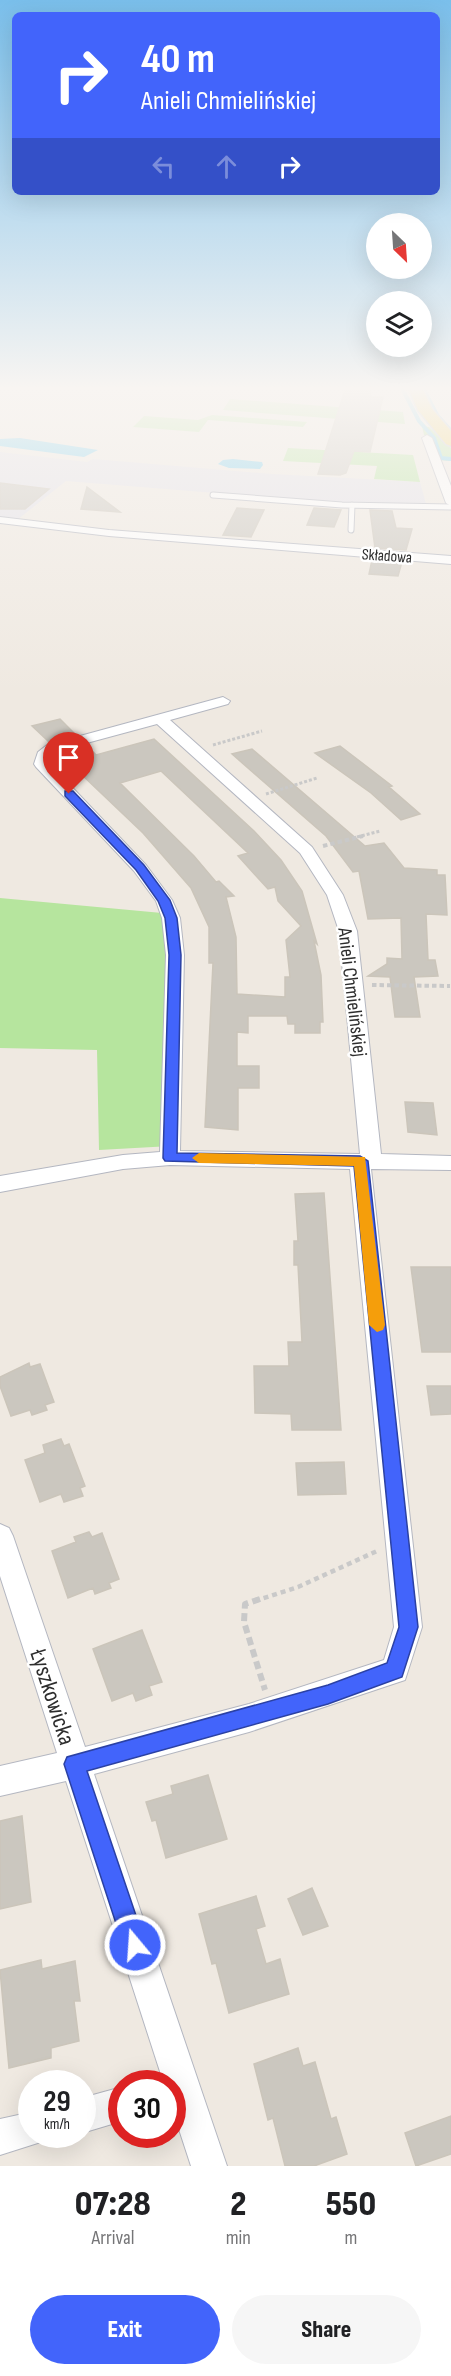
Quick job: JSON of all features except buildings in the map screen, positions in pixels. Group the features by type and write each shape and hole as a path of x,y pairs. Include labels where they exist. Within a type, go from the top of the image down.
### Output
{"street":[{"name":"Składowa","path":"0,520 109,533 451,560"},
{"path":"170,1158 175,955 171,918 164,900 140,868 41,764 43,755 52,748 223,700"},
{"name":"Anieli Chmielińskiej","path":"0,1781 74,1764 328,1695 395,1670 408,1627 366,1161 348,931 335,895 306,850 159,718"},
{"path":"0,1184 123,1162 170,1158 451,1163"},
{"name":"Łyszkowicka","path":"0,1536 171,2070"},
{"name":"Łyszkowicka","path":"186,2109 209,2166"},
{"path":"0,2137 18,2132"}],"lane":[{"path":"213,495 352,505 451,505"},
{"path":"351,530 352,505"}],"path":[{"path":"195,750 262,731"},
{"path":"251,799 317,778"},
{"path":"306,850 380,831"},
{"path":"354,985 450,986"},
{"path":"272,1710 244,1622 245,1604 298,1587 378,1550 400,1550"}],"shaded area":[{"path":"0,491 53,491 17,520 0,518"},
{"path":"192,491 422,491 426,504 342,503"}],"green space":[{"path":"0,898 162,913 167,953 171,1146 99,1150 97,1050 0,1048"}],"slow traffic":[{"path":"199,1158 360,1161 377,1325"}],"route":[{"path":"69,794 140,868 164,900 171,918 175,955 168,1139 170,1158 360,1161 408,1627 395,1670 328,1695 74,1764 135,1945"}]}
